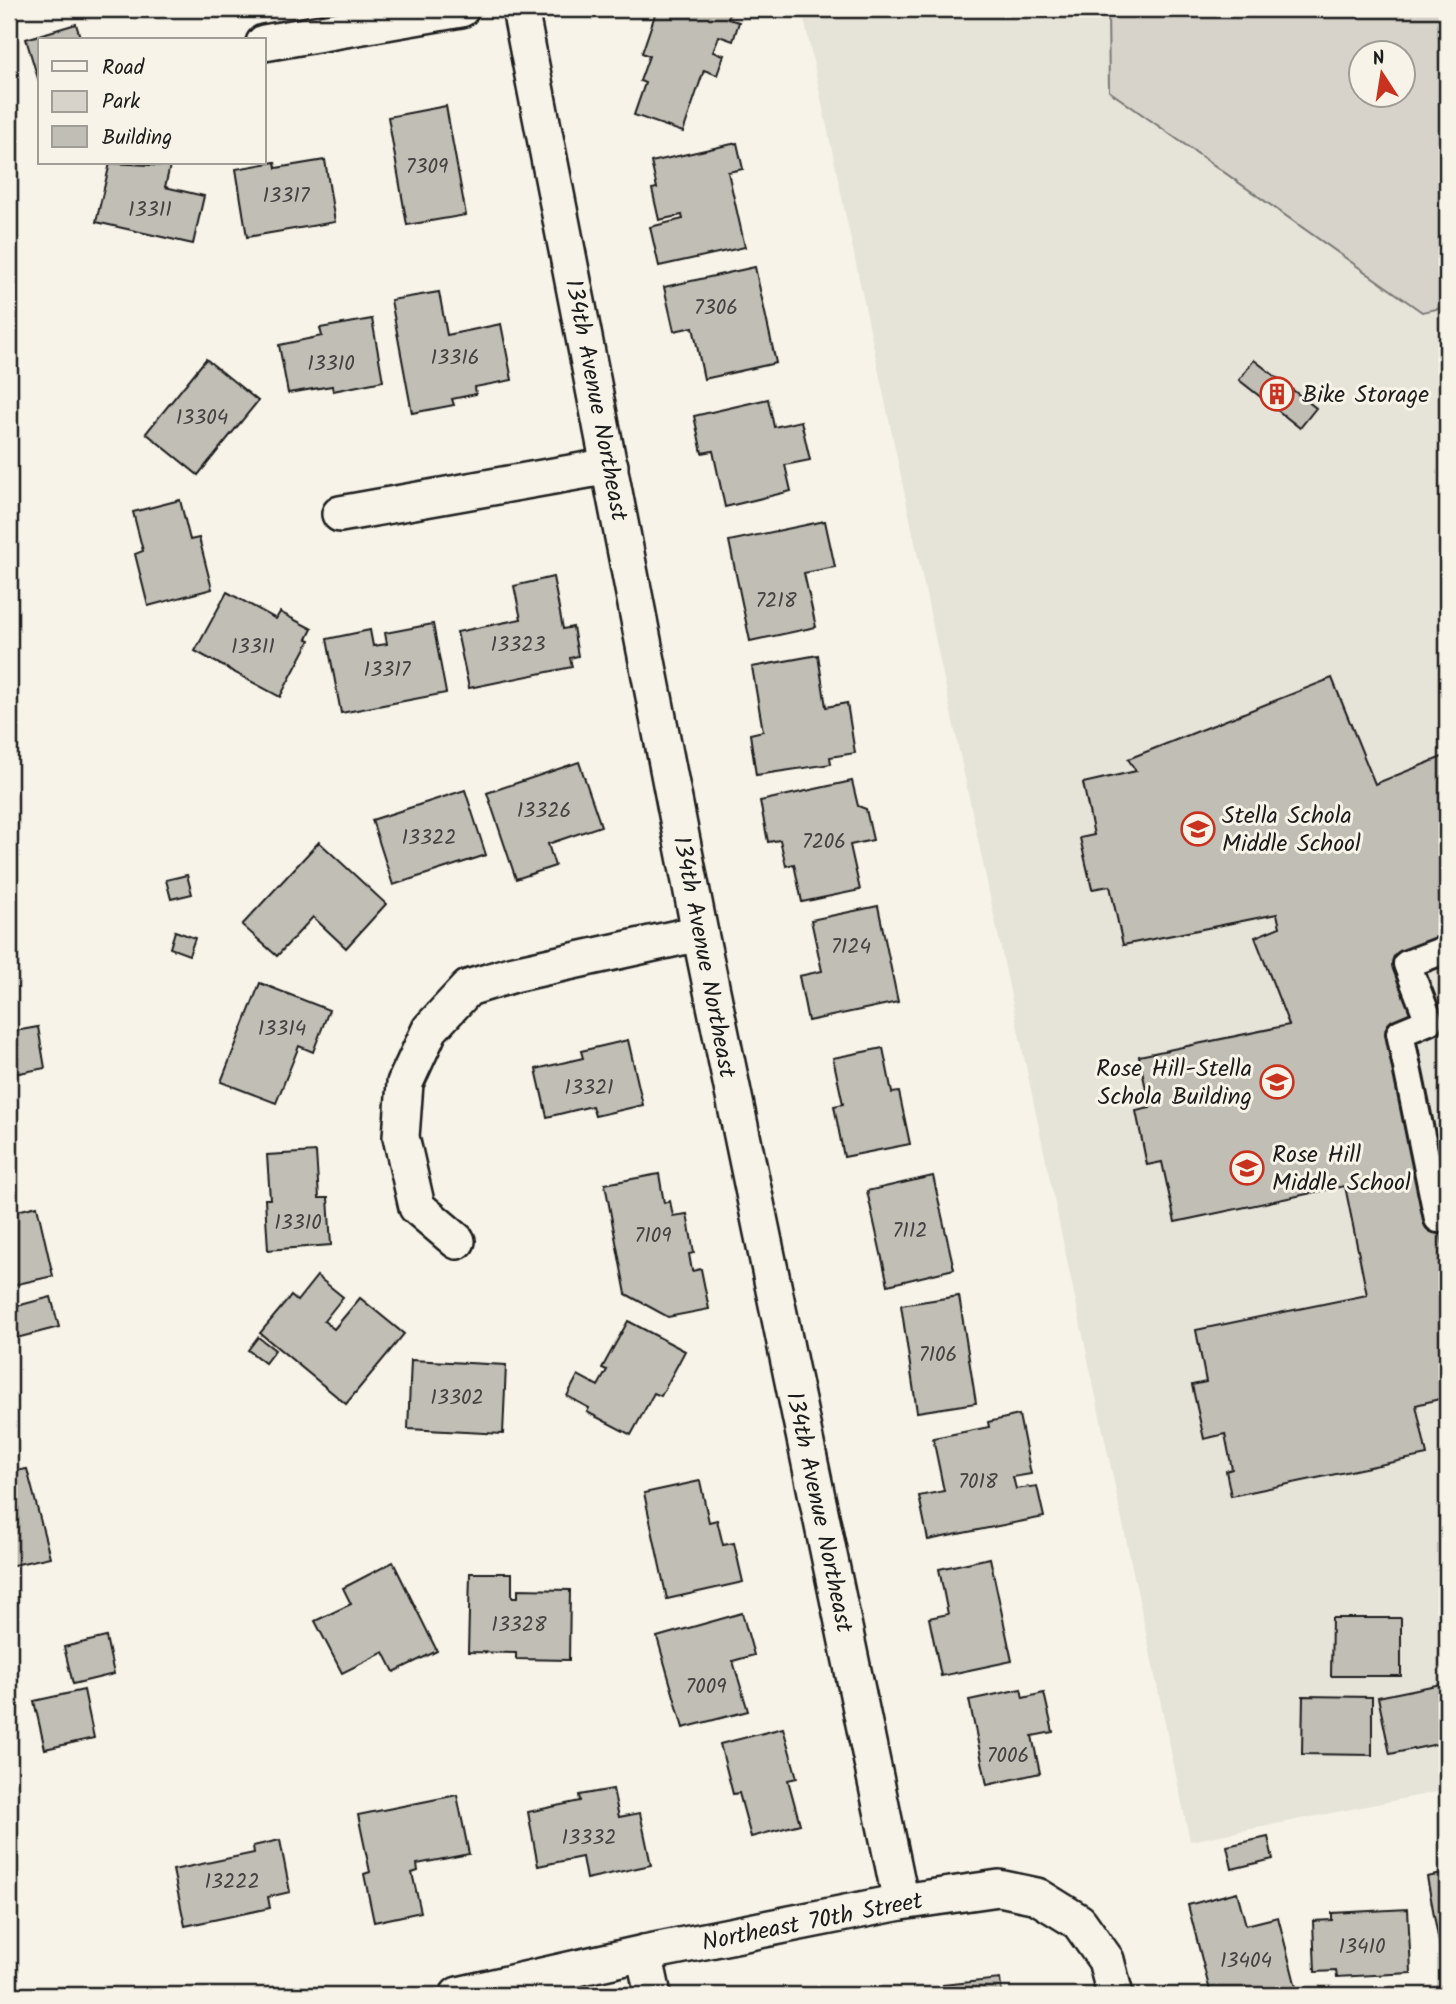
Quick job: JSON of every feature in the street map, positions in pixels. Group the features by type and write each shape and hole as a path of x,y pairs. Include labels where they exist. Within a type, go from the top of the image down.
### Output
{"street":[{"path":"266,43 461,9"},
{"name":"134th Avenue Northeast","path":"520,9 700,933 901,1902"},
{"path":"340,514 610,466"},
{"path":"457,1241 417,1207 401,1137 405,1083 430,1029 468,988 514,974 700,933"},
{"path":"1447,949 1407,964 1429,1021 1400,1033 1438,1219 1447,1215"},
{"name":"Northeast 70th Street","path":"458,1995 644,1953 901,1902 999,1888 1037,1896 1079,1922 1106,1960 1115,1995"},
{"path":"644,1953 653,1995"}],"shaded area":[{"name":"Rose Hill Middle School","path":"802,9 1447,9 1447,1790 1190,1841"}],"green space":[{"path":"1108,9 1447,9 1447,307 1422,312 1109,91"}],"building":[{"path":"657,9 732,9 728,19 739,22 733,41 719,36 713,52 724,55 717,75 704,70 683,132 634,115 645,83 640,81 649,56 642,53"},
{"path":"76,24 80,38 38,38 38,78 26,39"},
{"path":"446,106 466,215 407,225 388,117"},
{"path":"737,143 743,169 728,172 745,247 659,266 650,227 683,219 682,215 659,220 652,189 657,188 651,162"},
{"path":"325,160 335,222 247,237 236,169 275,162 276,168"},
{"path":"110,164 170,166 165,187 204,196 193,244 96,222"},
{"path":"755,267 776,363 704,379 693,327 674,331 664,287"},
{"path":"439,292 447,335 501,324 512,380 475,387 476,394 452,399 454,405 412,413 391,300"},
{"path":"372,319 383,381 333,391 332,386 288,393 279,345 322,336 320,328"},
{"path":"206,359 258,401 198,475 146,433"},
{"name":"Bike Storage","path":"1254,360 1316,408 1300,428 1239,380"},
{"path":"768,399 774,427 801,421 810,460 785,465 791,491 725,507 713,451 702,453 694,416"},
{"path":"180,500 190,540 199,538 212,589 148,606 135,554 143,551 133,512"},
{"path":"825,521 835,567 804,573 816,627 750,641 729,541"},
{"path":"553,577 563,629 573,627 578,656 570,658 572,667 469,688 457,632 521,619 514,586"},
{"path":"227,592 276,619 280,612 312,629 307,639 310,640 280,697 195,651"},
{"path":"433,624 446,693 341,713 327,639 370,630 373,646 387,644 385,633"},
{"path":"818,655 826,707 847,703 855,753 830,757 831,764 756,775 750,734 763,731 752,667"},
{"name":"Rose Hill-Stella Schola Building","path":"1332,678 1375,784 1447,755 1447,949 1407,964 1429,1021 1400,1033 1447,1264 1447,1397 1416,1405 1427,1455 1231,1496 1226,1471 1232,1469 1225,1434 1204,1439 1192,1385 1206,1382 1196,1330 1367,1295 1345,1186 1175,1222 1162,1162 1147,1165 1136,1111 1150,1108 1139,1056 1289,1025 1255,937 1280,927 1277,914 1123,945 1110,886 1092,889 1080,838 1094,835 1083,783 1136,771 1128,759"},
{"path":"579,762 601,826 548,844 555,866 516,879 487,793"},
{"path":"852,781 858,806 866,809 873,840 850,845 860,890 802,902 794,864 786,866 780,840 768,842 760,801"},
{"path":"465,790 486,855 393,885 372,820"},
{"path":"319,842 386,904 346,948 313,917 277,956 242,925"},
{"path":"187,875 192,894 171,899 166,880"},
{"path":"878,906 898,1002 808,1021 799,976 822,971 811,920"},
{"path":"175,931 195,938 189,955 170,948"},
{"path":"260,983 329,1010 313,1052 299,1046 276,1103 221,1082"},
{"path":"38,1027 45,1068 9,1075 9,1032"},
{"path":"628,1040 643,1105 595,1116 592,1106 547,1117 536,1069 583,1058 581,1051"},
{"path":"883,1048 892,1093 899,1092 910,1144 844,1157 834,1106 843,1104 833,1058"},
{"path":"316,1152 319,1198 328,1198 331,1245 268,1250 265,1199 270,1199 267,1155"},
{"path":"659,1174 664,1203 670,1201 673,1216 687,1214 694,1253 689,1254 692,1271 701,1269 709,1309 668,1317 626,1294 605,1184"},
{"path":"933,1176 954,1269 888,1285 867,1191"},
{"path":"37,1206 53,1276 9,1286 9,1213"},
{"path":"317,1276 343,1297 324,1321 334,1329 360,1298 404,1334 346,1404 260,1333 291,1296 297,1301"},
{"path":"959,1296 976,1403 917,1412 901,1305"},
{"path":"51,1297 59,1327 9,1340 9,1308"},
{"path":"628,1321 685,1351 661,1396 654,1393 631,1435 587,1412 589,1408 567,1396 578,1375 598,1386 607,1370 602,1368"},
{"path":"258,1337 275,1350 265,1363 248,1350"},
{"path":"411,1360 506,1365 503,1434 408,1429"},
{"path":"1019,1415 1031,1474 1013,1477 1016,1489 1037,1486 1044,1517 928,1540 919,1496 944,1491 933,1438 989,1427 988,1422"},
{"path":"27,1469 50,1557 9,1566 9,1472"},
{"path":"700,1481 709,1522 717,1520 723,1545 734,1543 743,1582 667,1599 644,1493"},
{"path":"990,1558 1012,1661 941,1676 929,1618 948,1614 939,1569"},
{"path":"393,1562 437,1651 394,1672 384,1652 342,1673 315,1621 351,1604 343,1588"},
{"path":"470,1573 512,1573 512,1597 518,1597 518,1589 570,1590 569,1660 516,1659 516,1653 468,1652"},
{"path":"742,1613 754,1655 733,1661 748,1711 683,1728 657,1637"},
{"path":"1332,1618 1401,1618 1401,1676 1331,1676"},
{"path":"106,1637 114,1674 73,1684 64,1647"},
{"path":"1446,1683 1447,1742 1390,1754 1378,1697"},
{"path":"1021,1689 1023,1698 1044,1693 1053,1732 1032,1736 1040,1773 987,1785 969,1700"},
{"path":"84,1690 94,1738 45,1749 34,1701"},
{"path":"9,1692 15,1725 9,1726"},
{"path":"1303,1696 1372,1697 1372,1755 1302,1754"},
{"path":"783,1728 797,1778 788,1780 800,1824 751,1837 739,1793 733,1794 720,1744"},
{"path":"613,1789 619,1817 640,1813 651,1865 586,1879 582,1857 538,1866 528,1812 580,1801 579,1795"},
{"path":"457,1795 469,1854 417,1864 418,1871 412,1873 421,1912 374,1922 364,1874 370,1872 358,1815"},
{"path":"1268,1837 1273,1859 1232,1869 1227,1846"},
{"path":"280,1840 290,1892 268,1897 270,1908 185,1926 173,1870 254,1853 253,1846"},
{"path":"1447,1873 1447,1952 1441,1953 1427,1877"},
{"path":"1237,1892 1246,1925 1278,1917 1298,1995 1211,1995 1188,1905"},
{"path":"1408,1909 1411,1973 1337,1977 1336,1971 1315,1972 1313,1921 1332,1920 1332,1913"},
{"path":"1000,1979 1002,1995 944,1995 943,1985"}],"place":[{"name":"Bike Storage","path":"1277,394"},
{"name":"Stella Schola Middle School","path":"1198,829"},
{"name":"Rose Hill-Stella Schola Building","path":"1277,1082"},
{"name":"Rose Hill Middle School","path":"1247,1168"}]}
